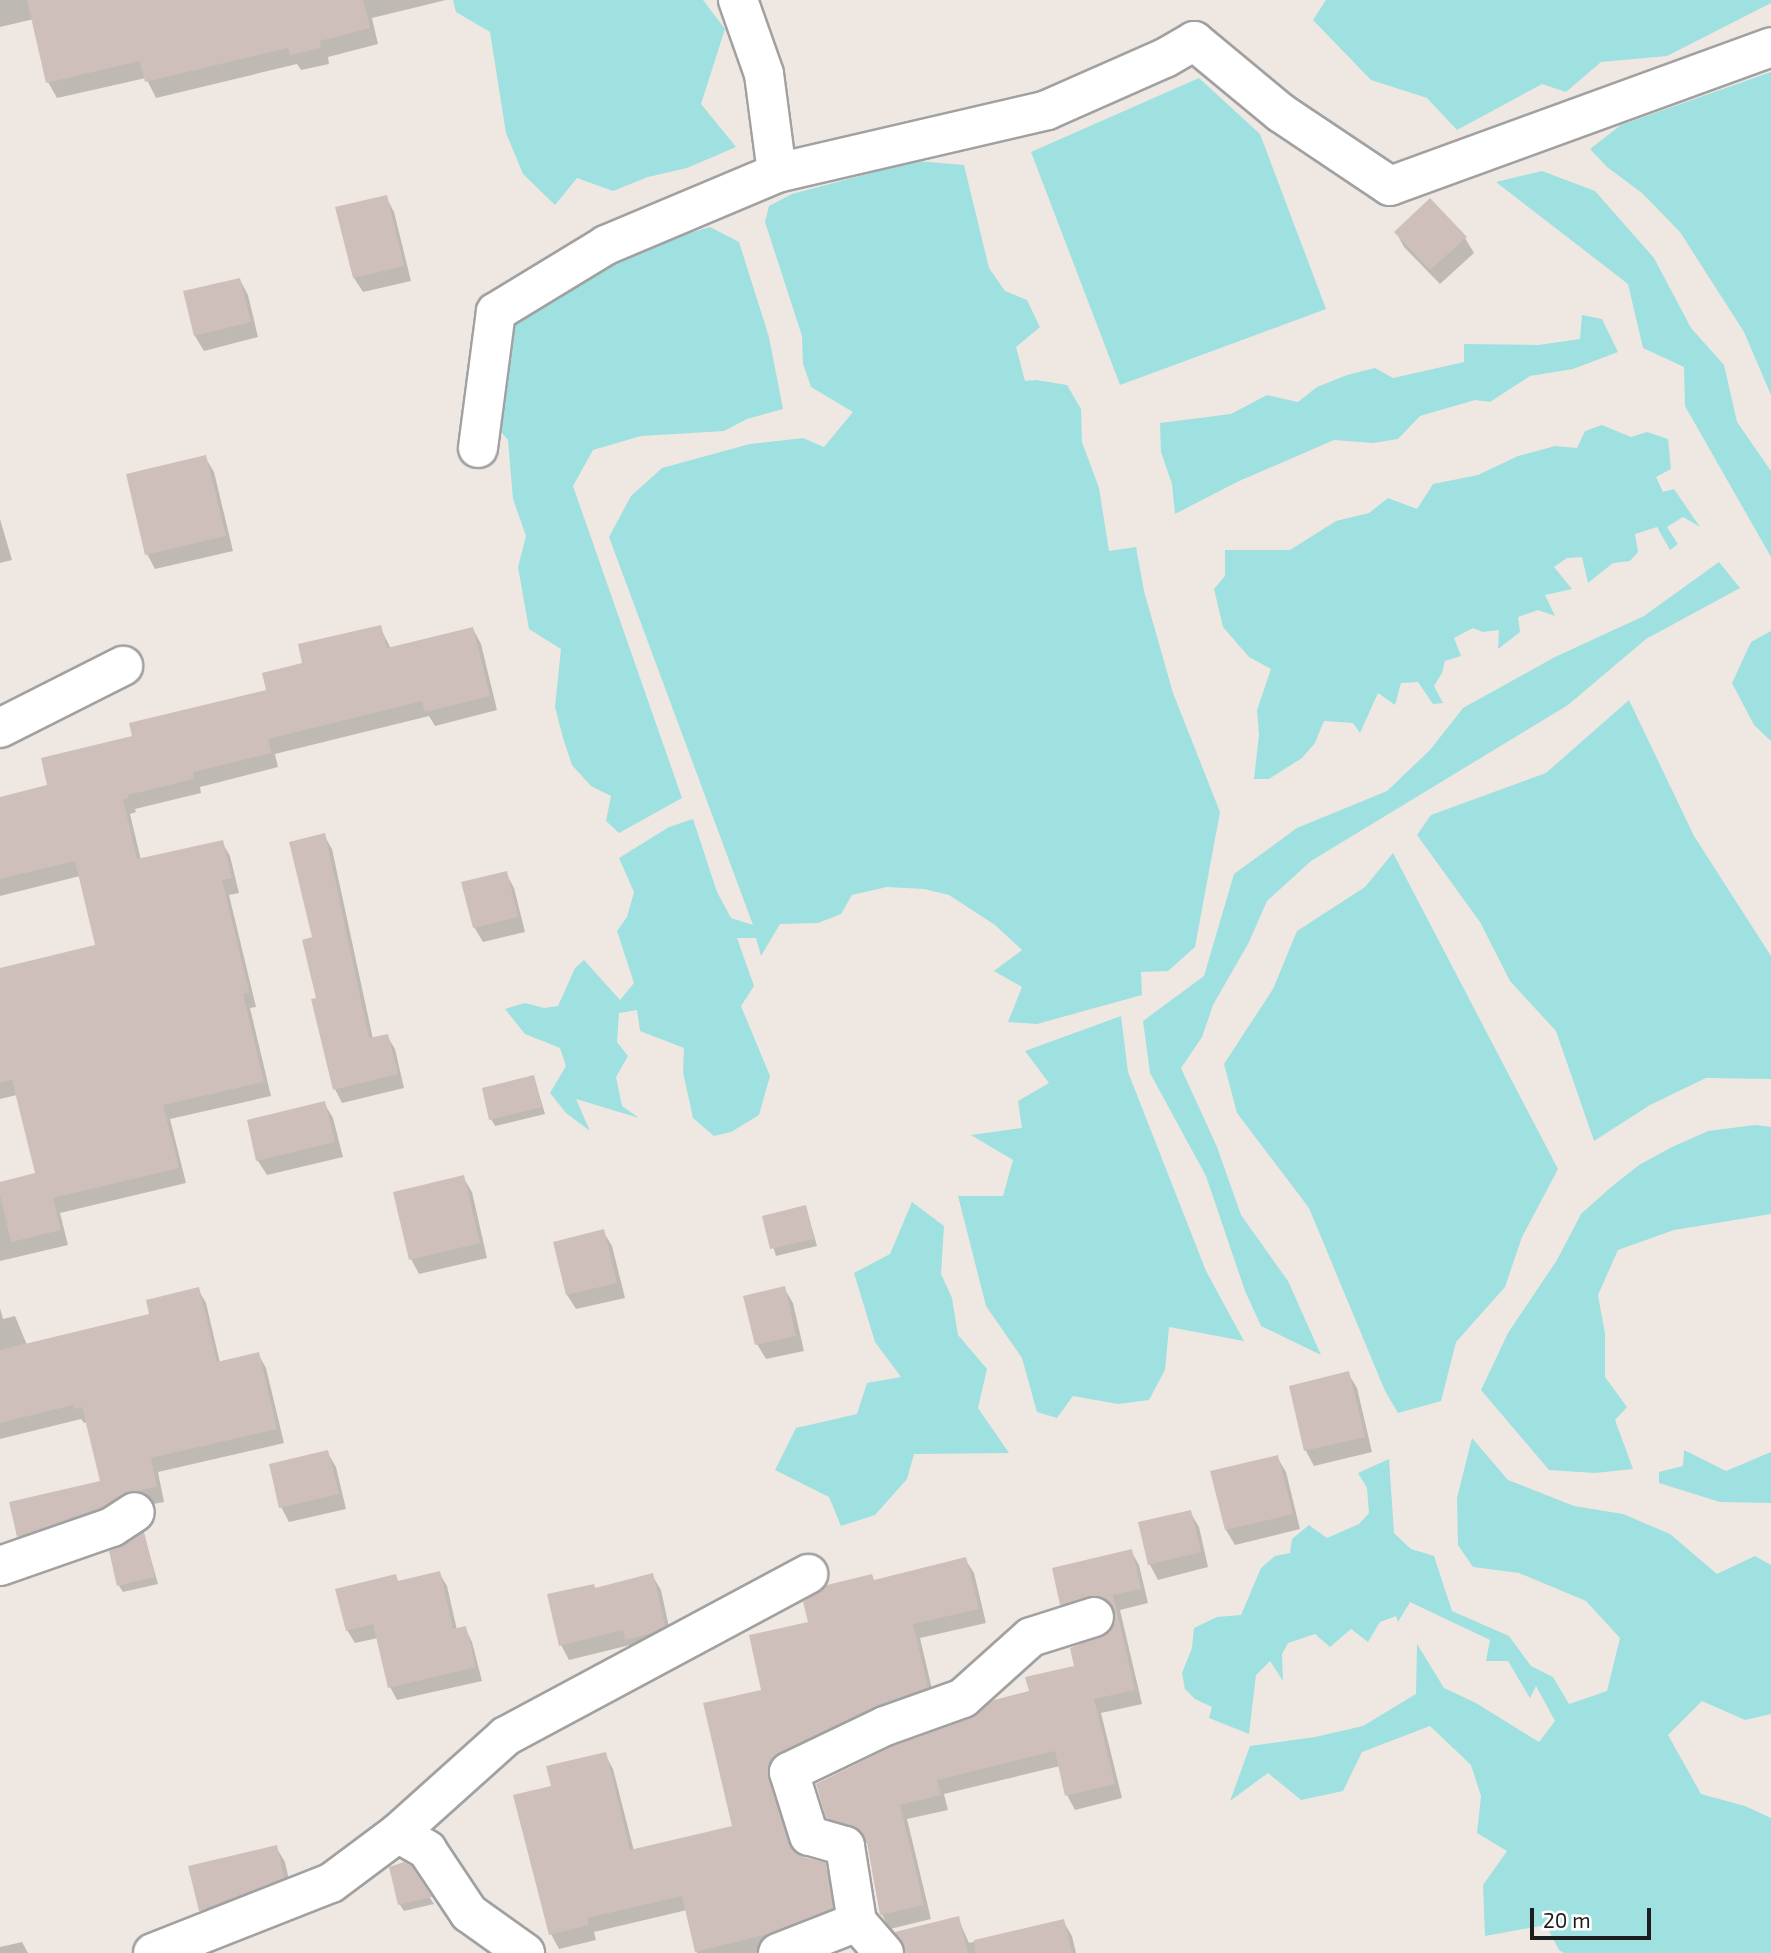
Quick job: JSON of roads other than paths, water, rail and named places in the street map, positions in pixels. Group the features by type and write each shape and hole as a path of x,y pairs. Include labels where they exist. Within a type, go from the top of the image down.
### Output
{"street":[{"path":"738,0 764,74 777,173"},
{"path":"478,448 496,312 606,245 777,173 1047,110 1166,58 1194,41 1281,113 1390,186 1771,47"},
{"path":"0,728 123,666"},
{"path":"0,1566 112,1527 135,1513"},
{"path":"153,1953 331,1883 398,1833 506,1736 808,1574"},
{"path":"884,1953 857,1922 845,1846 808,1836 789,1772 885,1726 962,1698 1031,1637 1094,1617"},
{"path":"398,1833 427,1850 469,1913 525,1953"},
{"path":"778,1953 857,1922"}],"water":[{"path":"453,0 703,0 725,29 701,104 736,147 687,168 648,177 613,191 577,178 555,205 523,174 506,133 490,32 456,12"},
{"path":"1326,0 1771,0 1771,3 1667,56 1601,62 1566,92 1542,84 1457,130 1427,98 1371,80 1313,20"},
{"path":"1771,72 1771,395 1744,332 1680,232 1642,193 1607,167 1590,149 1621,125"},
{"path":"1199,78 1260,134 1326,309 1120,385 1031,152"},
{"path":"916,161 964,165 989,268 1005,291 1027,300 1040,327 1016,347 1025,381 1067,385 1081,409 1082,442 1099,488 1109,551 1136,547 1144,591 1173,693 1220,812 1195,947 1168,971 1141,972 1142,995 1037,1024 1008,1022 1022,987 994,971 1022,950 995,925 949,895 924,889 887,887 852,895 841,914 818,923 780,924 761,956 756,938 737,938 754,986 741,1006 770,1076 759,1115 731,1132 714,1136 693,1118 683,1072 684,1048 640,1031 637,1010 619,1013 617,1042 628,1056 616,1077 622,1106 639,1118 576,1099 590,1131 566,1113 550,1093 566,1066 560,1048 525,1034 505,1009 525,1003 544,1008 558,1006 575,968 584,960 620,1000 634,983 617,931 627,917 634,892 619,858 669,827 693,819 717,892 731,918 753,925 609,537 631,496 662,468 750,444 803,438 824,447 853,412 811,387 803,364 802,336 765,222 769,206 792,194"},
{"path":"1542,171 1595,191 1654,258 1691,328 1724,365 1737,422 1771,471 1771,557 1685,406 1684,367 1643,348 1628,284 1496,182"},
{"path":"710,227 739,242 769,337 783,409 747,419 724,431 641,436 593,450 573,486 682,798 619,833 606,821 611,796 591,786 572,765 563,738 555,707 561,649 529,629 518,567 526,536 513,499 508,440 487,415 507,339 519,316 607,257"},
{"path":"1582,315 1602,319 1618,352 1573,369 1530,376 1490,402 1475,400 1420,416 1398,439 1373,443 1334,440 1237,482 1175,514 1172,484 1161,452 1160,423 1231,414 1267,395 1298,402 1317,387 1375,368 1393,378 1464,362 1464,344 1538,345 1580,339"},
{"path":"1602,425 1631,437 1647,432 1668,439 1671,469 1656,477 1663,492 1674,489 1700,527 1683,517 1667,527 1678,544 1670,550 1657,527 1635,534 1638,552 1630,561 1613,563 1588,583 1582,557 1567,558 1554,567 1572,589 1545,595 1555,616 1538,610 1518,617 1520,632 1498,649 1499,630 1483,632 1473,628 1454,638 1461,656 1445,661 1434,686 1443,703 1433,704 1418,682 1401,683 1395,705 1378,693 1360,733 1353,723 1324,721 1315,743 1302,758 1269,779 1254,779 1259,735 1257,710 1271,669 1249,657 1223,627 1214,589 1225,576 1225,550 1290,550 1336,521 1369,513 1388,498 1417,509 1433,484 1478,475 1518,456 1555,446 1577,448 1585,431"},
{"path":"1719,562 1740,588 1646,639 1568,705 1311,861 1267,901 1249,942 1213,1005 1202,1037 1181,1068 1217,1147 1241,1215 1288,1281 1321,1355 1261,1326 1245,1291 1206,1176 1150,1073 1143,1021 1204,976 1234,874 1297,828 1387,791 1430,750 1463,708 1555,657 1644,616"},
{"path":"1771,631 1771,741 1754,725 1732,683 1751,642"},
{"path":"1629,700 1694,836 1771,956 1771,1079 1706,1078 1650,1105 1594,1141 1556,1031 1510,981 1480,922 1417,835 1431,815 1546,773"},
{"path":"1393,853 1558,1169 1522,1237 1505,1287 1456,1342 1441,1401 1398,1413 1385,1391 1309,1208 1237,1113 1224,1064 1273,989 1297,931 1365,887"},
{"path":"1121,1016 1128,1072 1206,1271 1244,1341 1169,1327 1165,1370 1149,1400 1118,1404 1073,1396 1057,1418 1037,1412 1022,1358 986,1306 958,1196 1003,1196 1013,1160 971,1135 1022,1128 1018,1101 1049,1083 1025,1051"},
{"path":"1755,1125 1771,1127 1771,1214 1674,1230 1618,1250 1598,1295 1605,1334 1605,1377 1627,1407 1615,1420 1633,1469 1595,1473 1549,1470 1481,1390 1508,1333 1557,1260 1581,1214 1610,1188 1639,1165 1708,1131"},
{"path":"912,1202 944,1226 941,1274 952,1298 958,1335 987,1369 978,1408 1009,1453 914,1454 907,1479 875,1515 841,1526 829,1497 775,1470 796,1428 857,1414 867,1383 901,1377 875,1342 854,1273 890,1254"},
{"path":"1472,1438 1508,1480 1574,1506 1623,1514 1670,1534 1717,1574 1755,1556 1771,1565 1771,1714 1745,1720 1702,1701 1668,1735 1701,1794 1745,1806 1771,1818 1771,1953 1564,1953 1559,1950 1546,1925 1485,1936 1483,1885 1507,1851 1477,1833 1481,1796 1471,1765 1430,1726 1362,1752 1343,1791 1301,1800 1268,1773 1230,1801 1250,1746 1315,1737 1363,1726 1416,1694 1417,1644 1444,1688 1476,1703 1539,1742 1555,1721 1536,1686 1530,1698 1508,1661 1486,1661 1490,1640 1410,1602 1398,1622 1396,1616 1380,1622 1368,1642 1351,1629 1330,1647 1315,1634 1288,1643 1282,1654 1283,1681 1270,1661 1256,1675 1249,1734 1209,1718 1212,1707 1195,1699 1185,1689 1182,1673 1192,1648 1194,1628 1217,1617 1241,1615 1261,1568 1275,1556 1290,1553 1292,1539 1309,1525 1327,1538 1359,1524 1369,1513 1367,1488 1358,1473 1389,1459 1394,1533 1411,1549 1434,1556 1452,1611 1509,1636 1531,1666 1553,1677 1569,1704 1607,1691 1620,1638 1586,1601 1519,1573 1473,1567 1458,1545 1457,1498"},
{"path":"1684,1450 1726,1471 1771,1452 1771,1503 1720,1502 1659,1483 1659,1472 1683,1466"}]}
